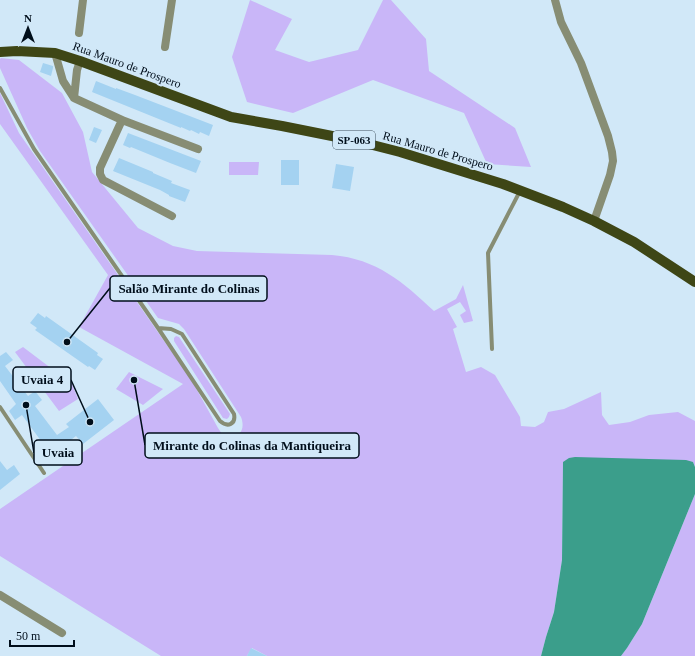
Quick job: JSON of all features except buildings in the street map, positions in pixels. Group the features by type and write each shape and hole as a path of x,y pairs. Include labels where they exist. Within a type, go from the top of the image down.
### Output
{"main road":[{"name":"Rua Mauro de Prospero","path":"0,52 17,51 55,53 232,117 357,141 400,152 503,184 563,207 594,221 634,242 694,283"}],"street":[{"path":"79,33 83,0"},
{"path":"165,47 172,0"},
{"path":"554,0 561,22 583,70 608,136 612,152 613,161 610,175 594,221"},
{"path":"55,53 63,81 74,98 122,120 198,149"},
{"path":"74,98 76,70 80,61"},
{"path":"122,120 100,168 100,174 103,180 172,216"},
{"path":"0,595 62,633"}],"lane":[{"path":"0,88 34,149 158,328 220,421 227,425 232,423 235,419 234,414 182,334 171,329 158,328"},
{"path":"492,349 488,253 521,190"},
{"path":"0,407 44,473"}],"shaded area":[{"path":"250,0 292,19 275,50 309,62 358,50 383,0 391,0 426,39 429,71 515,128 531,167 487,164 464,113 373,80 293,113 247,102 232,57"},
{"path":"1,58 19,60 62,93 83,132 92,172 138,228 173,246 197,251 332,255 363,261 400,282 434,311 456,299 463,285 473,321 464,323 460,315 466,311 460,302 447,309 457,327 453,329 466,372 481,367 495,375 520,417 521,426 535,427 544,422 548,412 564,409 601,392 602,415 609,425 630,422 649,415 678,412 695,421 695,467 693,462 563,462 562,560 554,612 541,656 267,656 252,648 247,656 161,656 0,556 0,509 183,384 79,327 108,275 0,124 0,93 19,133 192,381 224,437 234,437 240,433 243,426 241,417 184,329 179,324 158,318 40,151 27,128 0,68"},
{"path":"229,162 259,162 258,175 229,175"},
{"path":"176,336 179,337 230,414 227,419 223,418 174,341"},
{"path":"23,347 72,384 78,399 59,411 15,352"},
{"path":"129,372 163,389 143,405 116,389"},
{"path":"569,458 686,460 693,462 695,467 695,494 642,624 621,656 541,656 554,612 562,560 563,462"},
{"path":"695,494 695,656 621,656 642,624"}],"place":[{"name":"Salão Mirante do Colinas","path":"67,342"},
{"name":"Mirante do Colinas da Mantiqueira","path":"134,380"},
{"name":"Uvaia","path":"26,405"},
{"name":"Uvaia 4","path":"90,422"}]}
